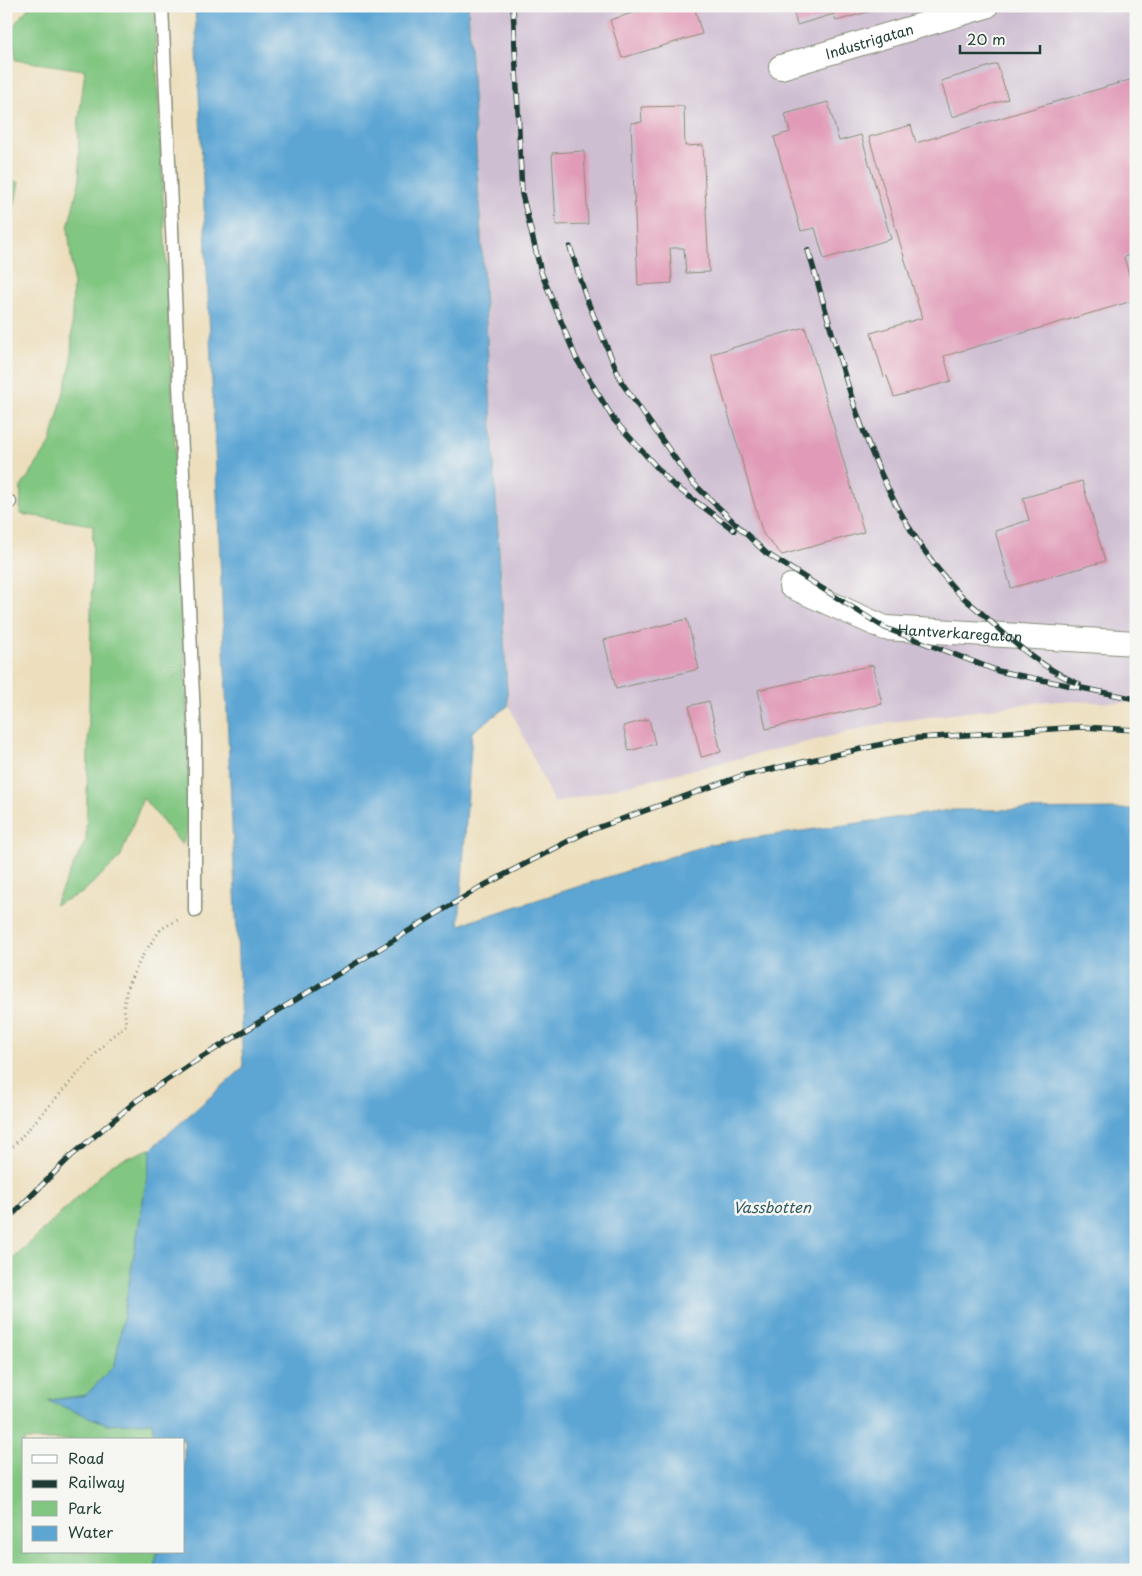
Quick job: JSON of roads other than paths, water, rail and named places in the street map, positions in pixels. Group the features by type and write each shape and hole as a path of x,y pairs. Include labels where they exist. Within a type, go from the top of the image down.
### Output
{"street":[{"name":"Industrigatan","path":"781,66 986,6"},
{"name":"Hantverkaregatan","path":"791,586 885,628 1136,643"}],"lane":[{"path":"162,6 195,740 195,911"}],"water":[{"name":"Vassbotten","path":"195,6 468,6 508,706 472,732 459,925 710,844 951,810 1136,809 1136,1570 155,1570 157,1554 185,1554 185,1438 155,1438 152,1422 107,1424 48,1401 86,1395 115,1365 152,1148 243,1068"}],"railway":[{"path":"513,6 522,194 541,272 576,358 614,420 671,483 734,530"},
{"path":"570,247 587,300 622,383 691,481 766,553 885,628 998,671 1136,699"},
{"path":"808,250 847,383 878,468 898,509 922,548 955,589 1008,637 1054,671 1079,684"},
{"path":"6,1221 70,1157 136,1101 189,1065 479,888 586,832 741,776 905,739 1081,727 1136,730"}]}
